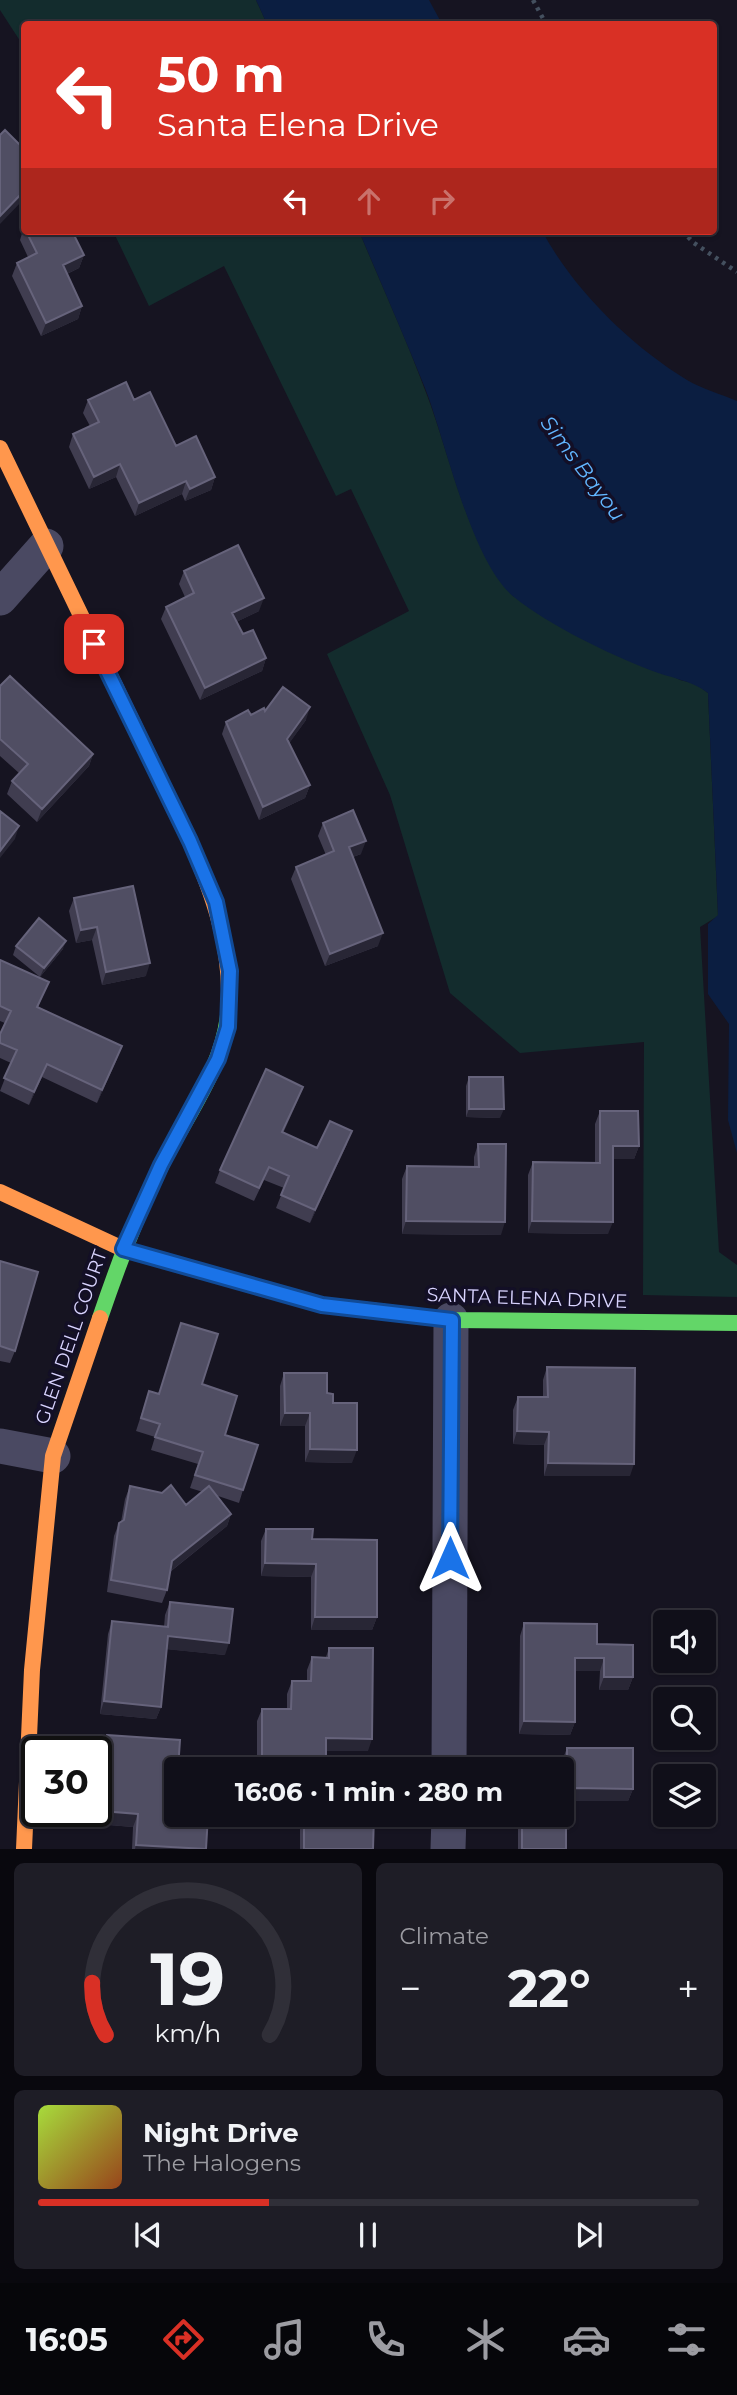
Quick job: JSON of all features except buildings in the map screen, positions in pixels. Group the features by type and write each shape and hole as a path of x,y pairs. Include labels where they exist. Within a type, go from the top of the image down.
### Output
{"street":[{"name":"GLEN DELL COURT","path":"0,448 190,841 216,902 230,971 228,1027 218,1059 161,1165 123,1249 53,1456 32,1670 24,1849"},
{"path":"0,598 46,546"},
{"name":"SANTA ELENA DRIVE","path":"0,1192 123,1249 322,1305 452,1320 737,1322"},
{"path":"449,1757 452,1320"},
{"path":"0,1446 53,1456"},
{"path":"448,1849 449,1827"}],"path":[{"path":"533,0 544,21"},
{"path":"686,235 737,272"}],"green space":[{"path":"0,0 256,0 266,21 21,21 21,42 0,10"},
{"path":"115,235 361,235 435,416 471,524 496,574 513,596 680,680 696,684 708,693 718,916 700,927 719,1252 737,1265 737,1297 643,1295 644,1042 520,1053 450,993 390,795 327,654 409,611 351,489 336,496 224,266 149,306"}],"water":[{"path":"256,0 429,0 440,21 266,21"},
{"name":"Sims Bayou","path":"361,235 544,235 587,295 625,333 687,380 737,401 737,1153 728,1120 729,1024 708,994 708,924 718,915 708,693 695,685 650,670 579,638 514,597 499,580 472,530 425,388"}],"traffic: fast":[{"path":"100,1318 144,1201 214,1067 227,1025 229,1003"},
{"path":"377,1311 451,1320 737,1323"}],"traffic: slow":[{"path":"0,448 190,841 213,900 224,940 229,1003"},
{"path":"0,1192 123,1249 322,1305 377,1311"},
{"path":"24,1849 32,1670 53,1456 100,1318"}],"route":[{"path":"94,644 190,841 216,902 230,971 228,1027 218,1059 161,1165 123,1249 322,1305 452,1320 450,1558"}]}
